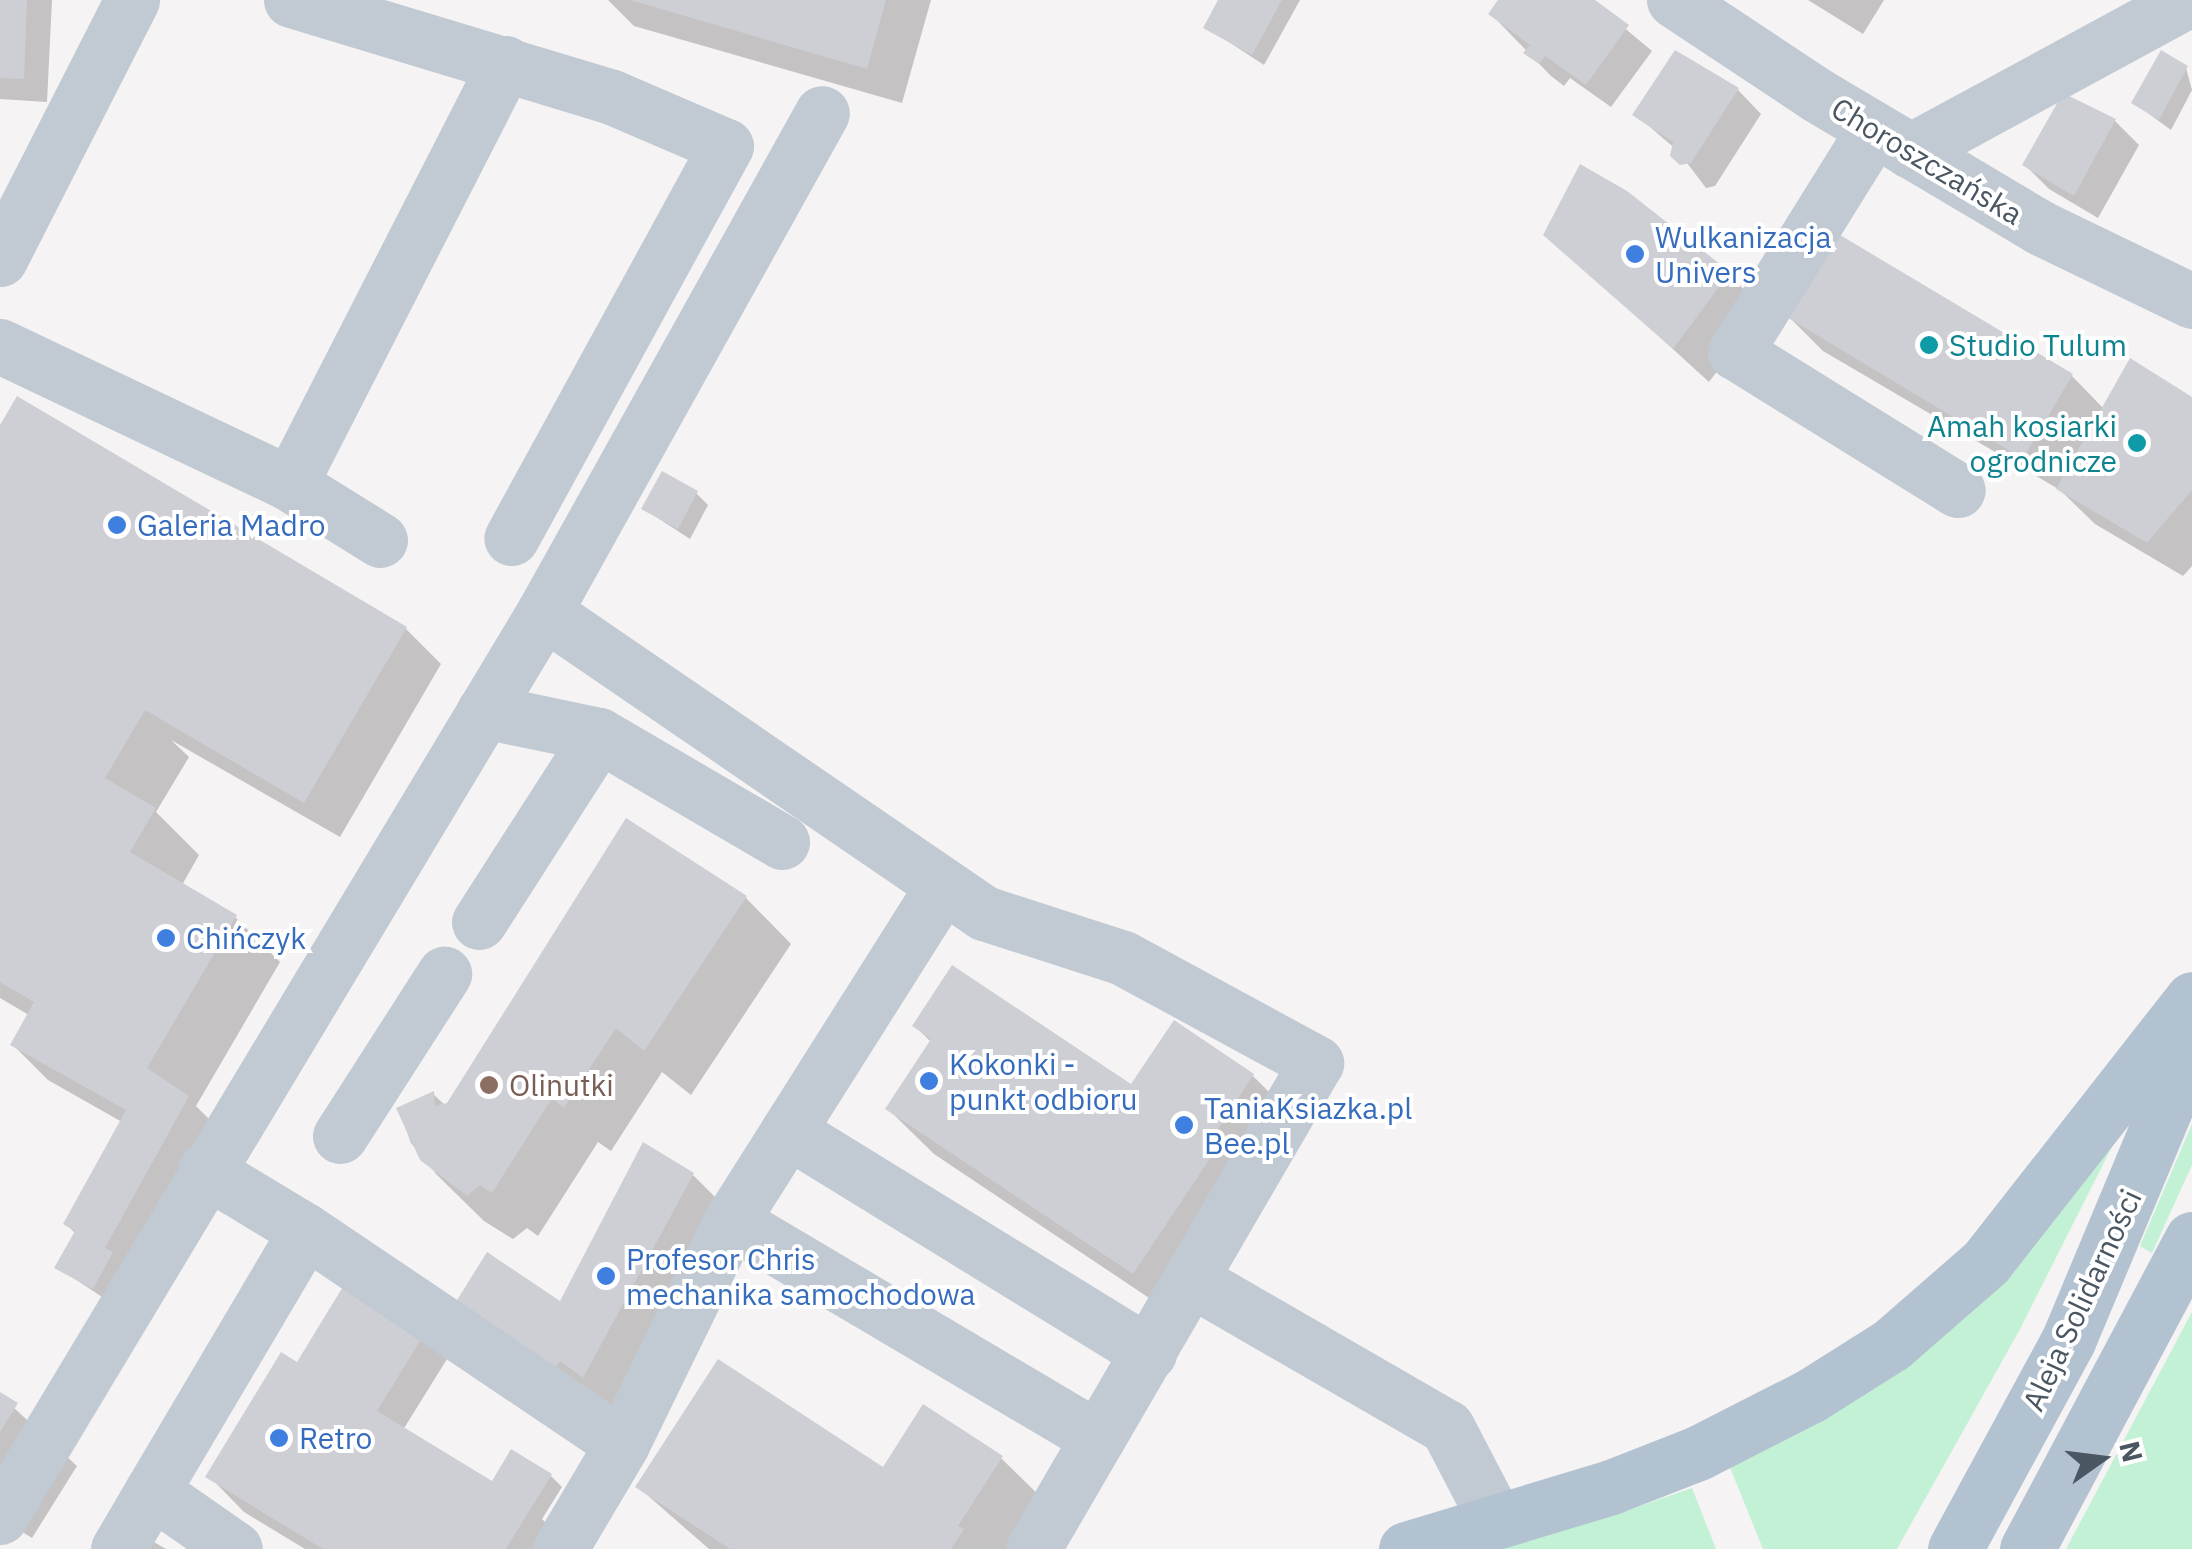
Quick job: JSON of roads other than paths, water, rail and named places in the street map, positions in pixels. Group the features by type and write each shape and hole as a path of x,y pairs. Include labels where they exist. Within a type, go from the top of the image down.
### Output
{"main road":[{"path":"1406,1549 1698,1453 1810,1396 1892,1345 1986,1262 2192,999"},
{"name":"Aleja Solidarności","path":"1954,1549 2068,1341 2122,1222 2192,1044"},
{"name":"Aleja Solidarności","path":"2026,1549 2184,1254"}],"street":[{"path":"0,259 132,0"},
{"path":"291,0 612,96 726,146 511,538"},
{"name":"Choroszczańska","path":"1674,0 1892,140 2039,227 2192,301"},
{"path":"1958,490 1735,352 1892,140 2188,0"},
{"path":"290,484 506,62"},
{"path":"0,1517 205,1170 544,612 822,114"},
{"path":"0,346 290,484 380,540"},
{"path":"544,612 984,913 1123,958 1316,1063 1033,1549"},
{"path":"484,711 598,735 782,842"},
{"path":"479,922 598,735"},
{"path":"560,1549 622,1444 730,1220 943,886"},
{"path":"340,1136 444,974"},
{"path":"788,1131 1149,1353"},
{"path":"205,1170 306,1231 622,1444"},
{"path":"730,1220 1098,1438"},
{"path":"118,1549 306,1231"},
{"path":"1192,1280 1448,1427 1496,1521"},
{"path":"152,1491 235,1549"}],"place":[{"name":"Wulkanizacja Univers","path":"1635,254"},
{"name":"Studio Tulum","path":"1929,345"},
{"name":"Amah kosiarki ogrodnicze","path":"2137,443"},
{"name":"Galeria Madro","path":"117,525"},
{"name":"Chińczyk","path":"166,938"},
{"name":"Kokonki - punkt odbioru","path":"929,1081"},
{"name":"Olinutki","path":"489,1085"},
{"name":"TaniaKsiazka.pl Bee.pl","path":"1184,1125"},
{"name":"Profesor Chris mechanika samochodowa","path":"606,1276"},
{"name":"Retro","path":"279,1438"}]}
